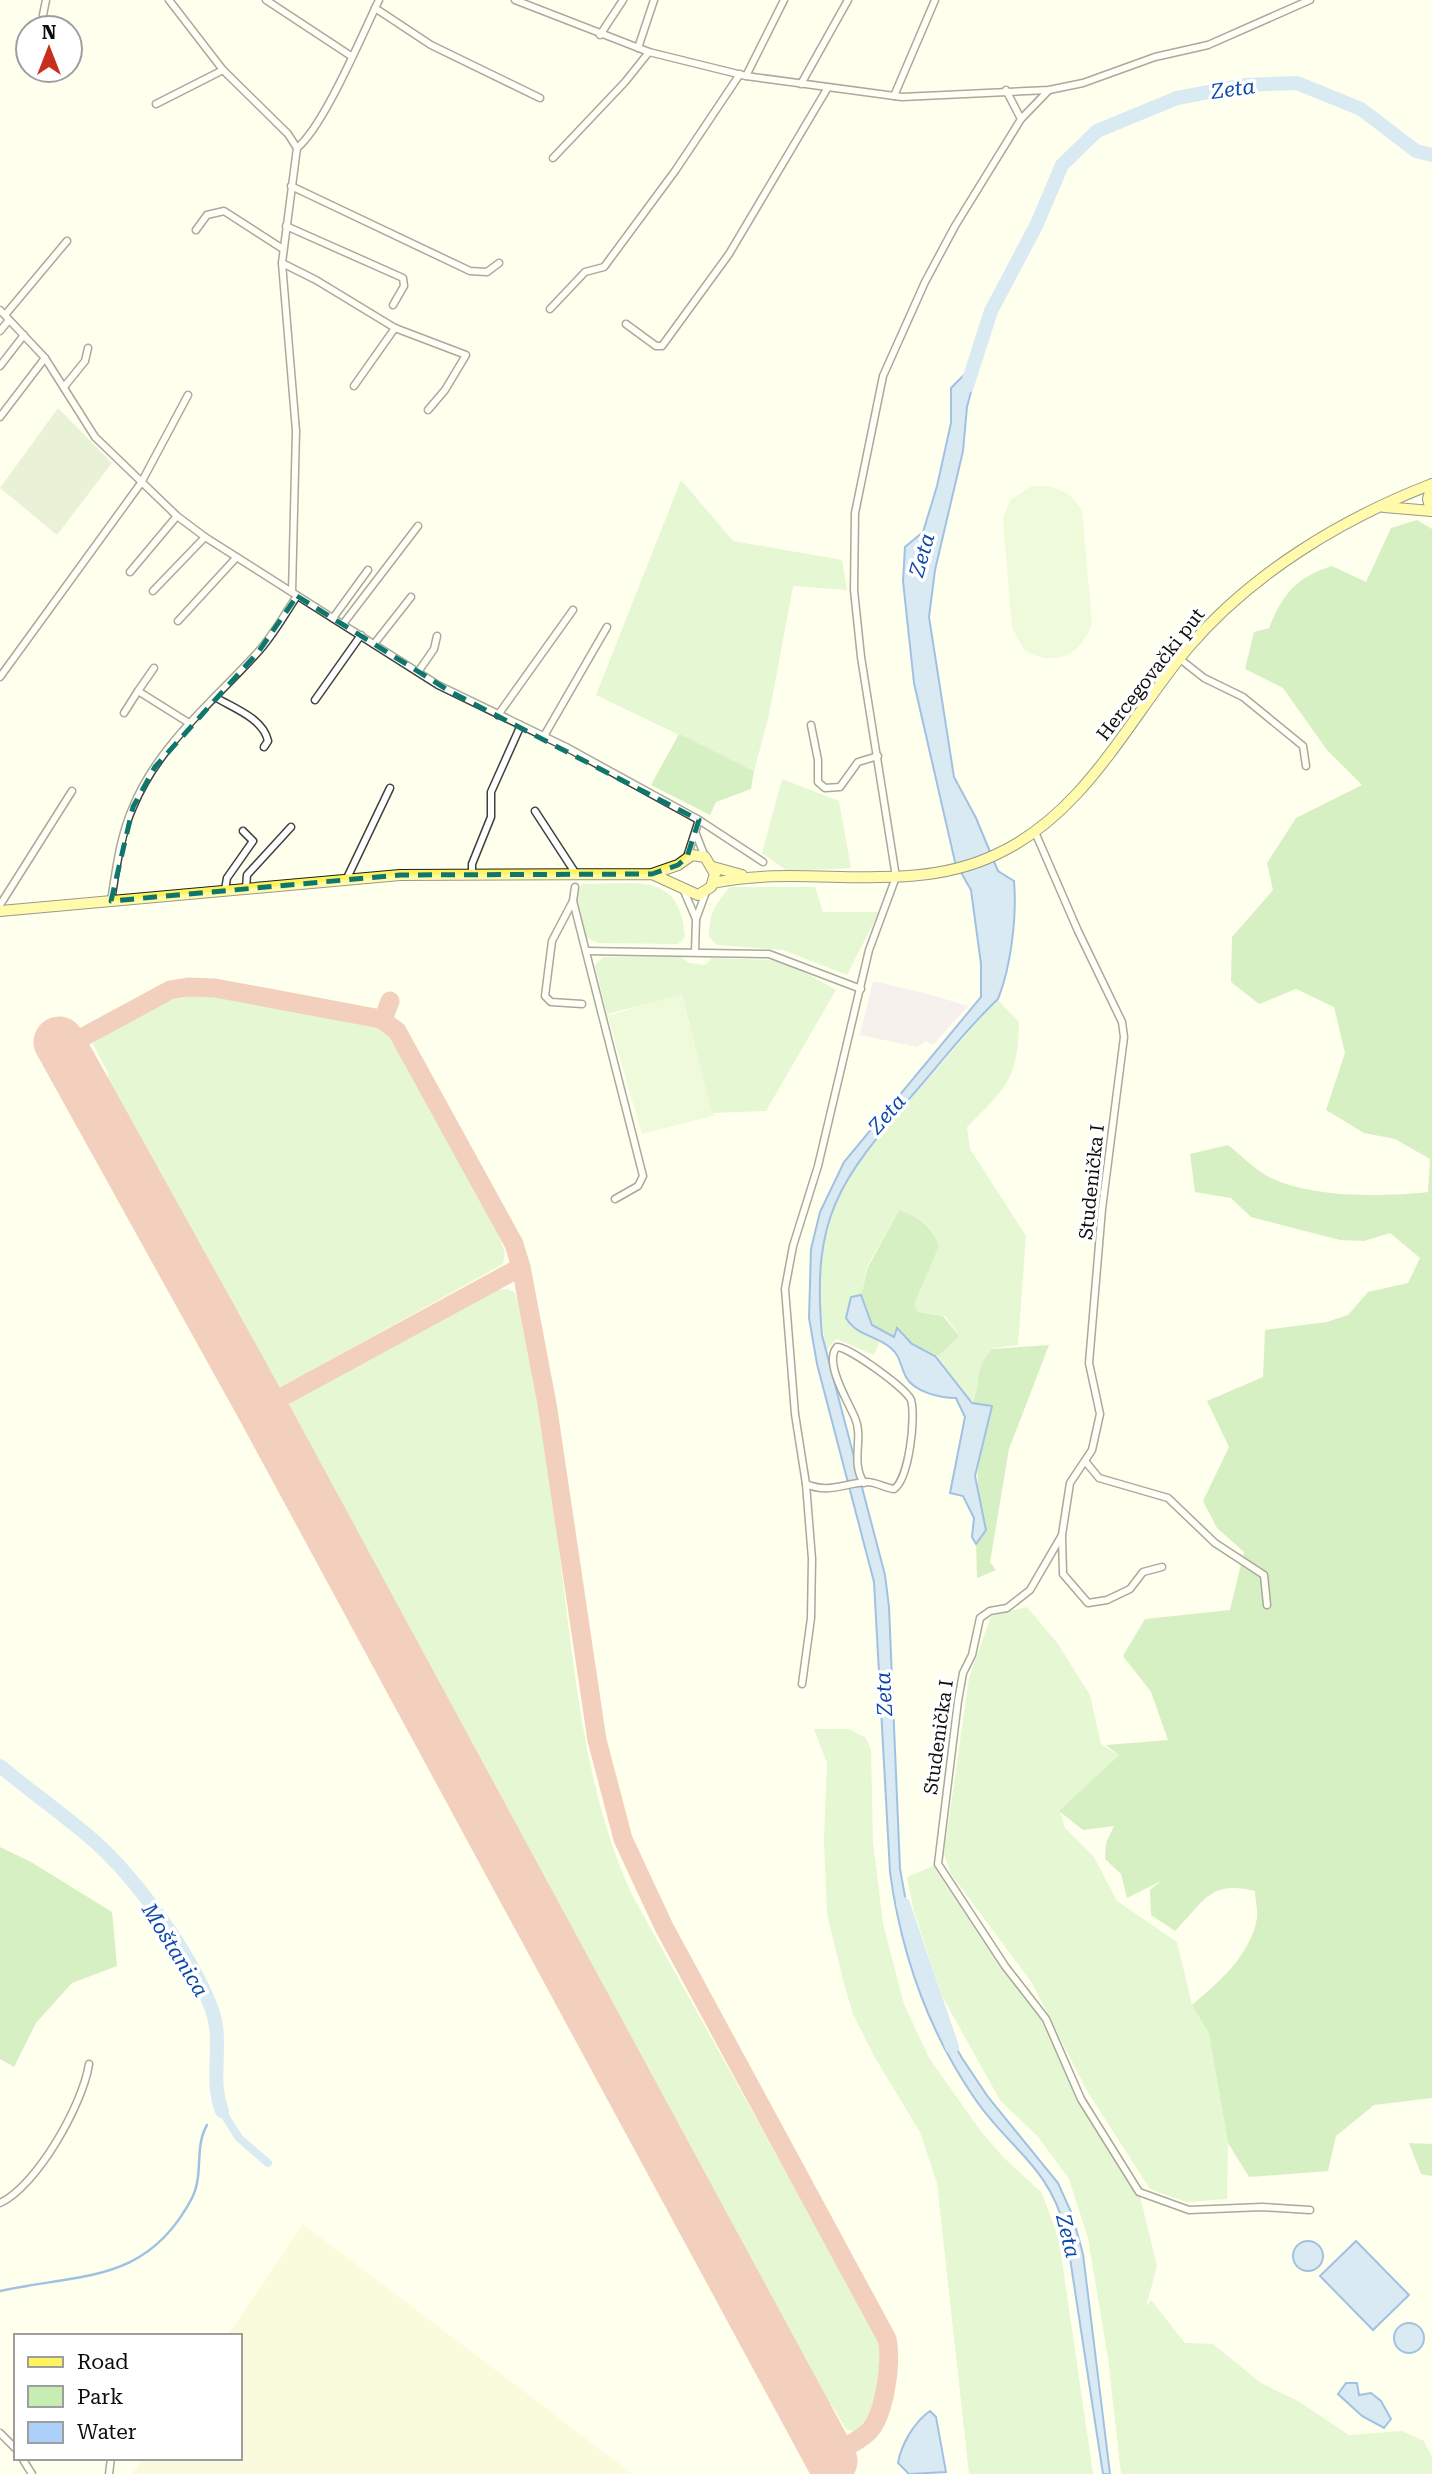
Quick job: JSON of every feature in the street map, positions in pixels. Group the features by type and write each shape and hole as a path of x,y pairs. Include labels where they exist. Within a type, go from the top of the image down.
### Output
{"main road":[{"name":"Hercegovački put","path":"746,876 896,877 942,872 982,861 1019,843 1082,789 1180,659 1218,616 1268,574 1324,537 1380,507 1432,484"},
{"path":"1380,507 1432,511 1429,499 1432,484"},
{"path":"0,911 347,878 472,872 652,874 678,865 687,857 705,857 713,867 746,876"},
{"path":"678,865 680,887"},
{"path":"710,888 713,867"},
{"path":"652,874 698,895 746,876"}],"street":[{"path":"169,0 223,70 288,134 297,148"},
{"path":"266,0 351,57"},
{"path":"111,901 118,859 133,807 171,743 259,651 295,594 296,431 282,263 291,186 297,148 306,140 379,0"},
{"path":"515,0 649,52 743,75 827,89 894,96 1049,90 1083,83 1156,57 1208,45 1310,0"},
{"path":"535,9 540,0"},
{"path":"600,35 623,0"},
{"path":"638,48 654,0"},
{"path":"550,309 585,272 604,267 743,75 785,0"},
{"path":"801,85 848,0"},
{"path":"894,96 935,0"},
{"path":"375,8 431,45 540,98"},
{"path":"553,159 625,82 649,52"},
{"path":"156,104 223,70"},
{"path":"625,324 656,346 662,346 729,254 827,89"},
{"path":"1006,90 1021,119"},
{"path":"802,1684 812,1588 806,1485 797,1438 785,1289 793,1246 818,1166 869,950 896,877 861,657 854,590 855,513 863,463 883,376 925,282 955,226 1021,119 1049,90"},
{"path":"291,186 470,271 487,272 499,263"},
{"path":"196,230 207,215 224,211 284,249"},
{"path":"286,226 403,278 404,286 393,305"},
{"path":"0,331 5,315 67,241"},
{"path":"282,263 316,280 395,328 466,355 446,390 428,410"},
{"path":"5,315 45,358 95,437 177,516 235,559 418,672 699,820 764,862"},
{"path":"354,386 395,328"},
{"path":"0,366 24,335"},
{"path":"64,387 85,361 88,348"},
{"path":"0,417 45,358"},
{"path":"0,677 141,483 188,395"},
{"path":"130,572 177,516"},
{"path":"344,624 418,526"},
{"path":"153,591 205,537"},
{"path":"178,621 235,559"},
{"path":"333,618 368,570"},
{"path":"374,644 411,597"},
{"path":"498,715 573,610"},
{"path":"544,736 607,628"},
{"path":"315,699 360,635"},
{"path":"418,672 434,649 437,636"},
{"path":"1180,659 1204,678 1243,696 1303,746 1306,766"},
{"path":"124,713 154,668"},
{"path":"138,691 189,723"},
{"path":"215,696 233,705 261,727 268,741 264,747"},
{"path":"811,725 818,760 818,782 825,788 840,787 858,762 878,756"},
{"path":"472,872 472,864 491,817 491,792 521,726"},
{"path":"347,878 390,788"},
{"path":"0,905 72,791"},
{"path":"535,811 576,874"},
{"path":"687,857 699,820"},
{"path":"246,888 247,875 291,827"},
{"path":"225,890 227,878 254,840 243,831"},
{"name":"Studenička I","path":"1035,832 1078,931 1122,1022 1089,1363 1100,1414 1092,1450 1070,1483 1062,1535 1030,1590 1020,1600 979,1618 972,1655 962,1673 938,1864 1005,1966 1046,2019 1081,2099 1139,2192 1189,2210 1262,2207 1310,2210"},
{"path":"695,834 705,857"},
{"path":"575,887 573,901 552,941 545,996 551,1002 582,1004"},
{"path":"680,887 695,919 695,952"},
{"path":"695,919 710,888"},
{"path":"573,901 643,1176 638,1186 615,1199"},
{"path":"586,951 769,954 861,989"},
{"path":"806,1485 817,1489 843,1488 863,1483 898,1487 911,1442 911,1400 901,1387 850,1350 838,1347 833,1359 842,1394 857,1422 856,1452 863,1483"},
{"path":"1085,1461 1099,1478 1168,1498 1183,1509 1215,1543 1264,1575 1267,1605"},
{"path":"1062,1535 1063,1574 1088,1603 1107,1600 1130,1589 1143,1572 1162,1567"},
{"path":"0,2203 26,2183 39,2166 79,2099 89,2064"},
{"path":"0,2433 14,2447"}],"highlighted area":[{"path":"297,596 451,692 699,820 687,857 678,865 652,874 400,875 111,901 133,807 155,767 259,651"}],"shaded area":[{"path":"873,981 968,1006 933,1045 926,1041 917,1047 860,1035"}],"green space":[{"path":"58,408 112,463 57,535 0,488"},
{"path":"681,480 733,541 842,560 847,590 793,586 769,715 754,771 596,695"},
{"path":"1032,486 1061,490 1082,510 1092,623 1081,644 1074,651 1057,658 1036,656 1025,651 1012,628 1003,519 1010,500"},
{"path":"1417,520 1432,529 1432,2098 1374,2105 1336,2136 1328,2171 1249,2177 1228,2143 1209,2034 1192,2005 1222,1978 1248,1944 1257,1918 1255,1891 1227,1888 1217,1891 1201,1902 1175,1931 1151,1915 1150,1890 1161,1881 1127,1898 1121,1874 1105,1859 1106,1843 1114,1826 1083,1830 1059,1811 1119,1755 1106,1745 1168,1740 1151,1692 1123,1656 1145,1619 1230,1610 1244,1552 1217,1528 1203,1501 1229,1447 1207,1401 1263,1377 1265,1330 1327,1322 1348,1315 1368,1292 1408,1283 1420,1258 1390,1233 1364,1241 1340,1240 1251,1217 1231,1198 1195,1192 1190,1154 1228,1145 1271,1178 1288,1185 1327,1193 1390,1195 1428,1192 1430,1159 1395,1139 1364,1133 1326,1110 1345,1053 1334,1007 1296,989 1259,1004 1231,982 1232,937 1273,890 1267,863 1296,818 1362,785 1327,750 1283,688 1245,669 1254,632 1269,628 1280,605 1293,588 1320,570 1332,566 1366,582 1391,528"},
{"path":"679,734 754,771 751,789 716,802 710,815 651,785"},
{"path":"782,779 839,801 851,868 787,871 762,853"},
{"path":"636,883 651,885 664,891 674,900 681,915 685,937 678,944 598,943 586,937 575,899 582,884"},
{"path":"730,887 815,887 823,912 879,912 847,975 783,950 717,945 709,937 710,922 717,904"},
{"path":"680,956 689,963 705,965 712,958 771,960 797,968 836,990 766,1111 712,1113 682,995 607,1014 595,966 603,957"},
{"path":"198,994 371,1022 386,1030 466,1168 498,1232 505,1253 503,1264 282,1387 268,1383 107,1088 108,1073 93,1044 97,1036 166,1001"},
{"path":"681,994 712,1113 716,1115 642,1134 607,1014"},
{"path":"997,999 1019,1022 1016,1057 1000,1092 967,1127 970,1149 1026,1236 1018,1345 993,1348 983,1363 971,1403 936,1357 959,1335 945,1316 918,1312 913,1303 939,1246 933,1232 919,1219 899,1210 868,1265 861,1295 851,1297 851,1326 880,1340 874,1355 837,1339 826,1350 818,1294 823,1247 840,1189 860,1158"},
{"path":"899,1210 924,1223 939,1246 914,1304 918,1312 943,1316 959,1336 938,1356 912,1344 898,1328 894,1338 872,1325 861,1295 868,1267"},
{"path":"508,1289 515,1293 520,1308 532,1370 552,1496 577,1688 592,1773 603,1814 632,1895 876,2334 879,2357 877,2388 868,2416 854,2432 846,2429 831,2404 815,2396 288,1422 287,1408 294,1400 496,1290"},
{"path":"1049,1345 1009,1449 990,1562 996,1570 977,1578 976,1544 986,1529 979,1500 979,1459 990,1417 972,1403 980,1370 992,1349"},
{"path":"1027,1607 1058,1644 1090,1695 1101,1744 1119,1755 1060,1811 1065,1828 1094,1857 1117,1901 1177,1942 1192,2005 1209,2034 1228,2142 1227,2199 1186,2202 1150,2189 1087,2091 1032,1983 951,1874 944,1854 969,1678 991,1616"},
{"path":"814,1729 849,1729 866,1738 871,1750 873,1842 883,1924 904,2004 929,2058 980,2130 1003,2157 1042,2193 1059,2240 1093,2474 969,2474 937,2183 920,2132 874,2056 853,2014 844,1984 827,1914 824,1839 827,1763"},
{"path":"0,1847 31,1862 112,1912 117,1966 72,1983 36,2023 14,2067 0,2059"},
{"path":"938,1864 1046,2020 1081,2100 1139,2192 1157,2266 1146,2307 1151,2300 1185,2343 1213,2344 1261,2383 1298,2401 1349,2435 1402,2431 1424,2441 1432,2457 1432,2474 1121,2474 1108,2358 1088,2238 1069,2179 1039,2138 1000,2100 942,1996 913,1908 907,1877"},
{"path":"1409,2143 1432,2144 1432,2176 1421,2174"},
{"path":"303,2224 633,2474 132,2474 142,2460 242,2460 242,2334 228,2334"}],"water":[{"path":"972,367 977,369 967,407 963,451 935,570 929,617 954,777 976,818 998,871 1014,881 1014,925 1010,957 998,999 966,1032 890,1122 850,1175 837,1201 827,1228 822,1258 822,1335 885,1575 889,1607 900,1869 913,1940 938,2016 962,2058 988,2097 1058,2183 1072,2214 1083,2254 1110,2474 1103,2474 1066,2232 1058,2209 1038,2173 973,2096 942,2044 918,1989 901,1932 890,1872 874,1582 817,1364 809,1318 811,1249 820,1212 844,1162 981,997 981,964 971,890 955,862 914,683 903,581 905,547 923,532 937,486 951,423 951,388"},
{"path":"861,1295 872,1325 894,1337 897,1328 912,1344 935,1356 972,1403 992,1406 975,1476 986,1530 976,1544 972,1537 974,1518 963,1496 950,1493 965,1417 956,1398 935,1395 915,1387 906,1377 899,1358 891,1348 850,1324 846,1318 851,1297"},
{"path":"1308,2241 1319,2245 1323,2256 1319,2267 1308,2271 1297,2267 1293,2256 1297,2245"},
{"path":"1356,2241 1409,2295 1373,2330 1320,2276"},
{"path":"1409,2323 1420,2327 1424,2338 1420,2349 1409,2353 1398,2349 1394,2338 1398,2327"},
{"path":"1346,2383 1357,2383 1359,2395 1371,2393 1381,2401 1391,2419 1384,2428 1362,2416 1338,2394"},
{"path":"930,2411 936,2417 946,2472 909,2474 898,2463 900,2456 914,2428"}],"waterway":[{"name":"Zeta","path":"967,386 991,311 1036,226 1062,165 1097,131 1177,98 1245,85 1297,83 1361,109 1416,151 1432,155"},
{"name":"Moštanica","path":"0,1766 82,1830 110,1856 145,1896 177,1942 212,2010 217,2035 218,2099 222,2111"},
{"name":"Zeta","path":"903,1904 952,2047"},
{"path":"222,2111 239,2138 268,2163"},
{"name":"Moštanica","path":"0,2291 110,2270 155,2246 174,2226 196,2189 201,2142 207,2125"}],"taxiway":[{"path":"63,1048 170,990 188,987 215,988 381,1019 397,1031 514,1244 521,1267 547,1404 597,1740 623,1839 664,1927 887,2339 889,2360 886,2386 876,2421 862,2437 829,2455"},
{"path":"383,1020 390,1001"},
{"path":"262,1408 521,1267"}],"runway":[{"path":"59,1042 262,1408 832,2461"}]}
